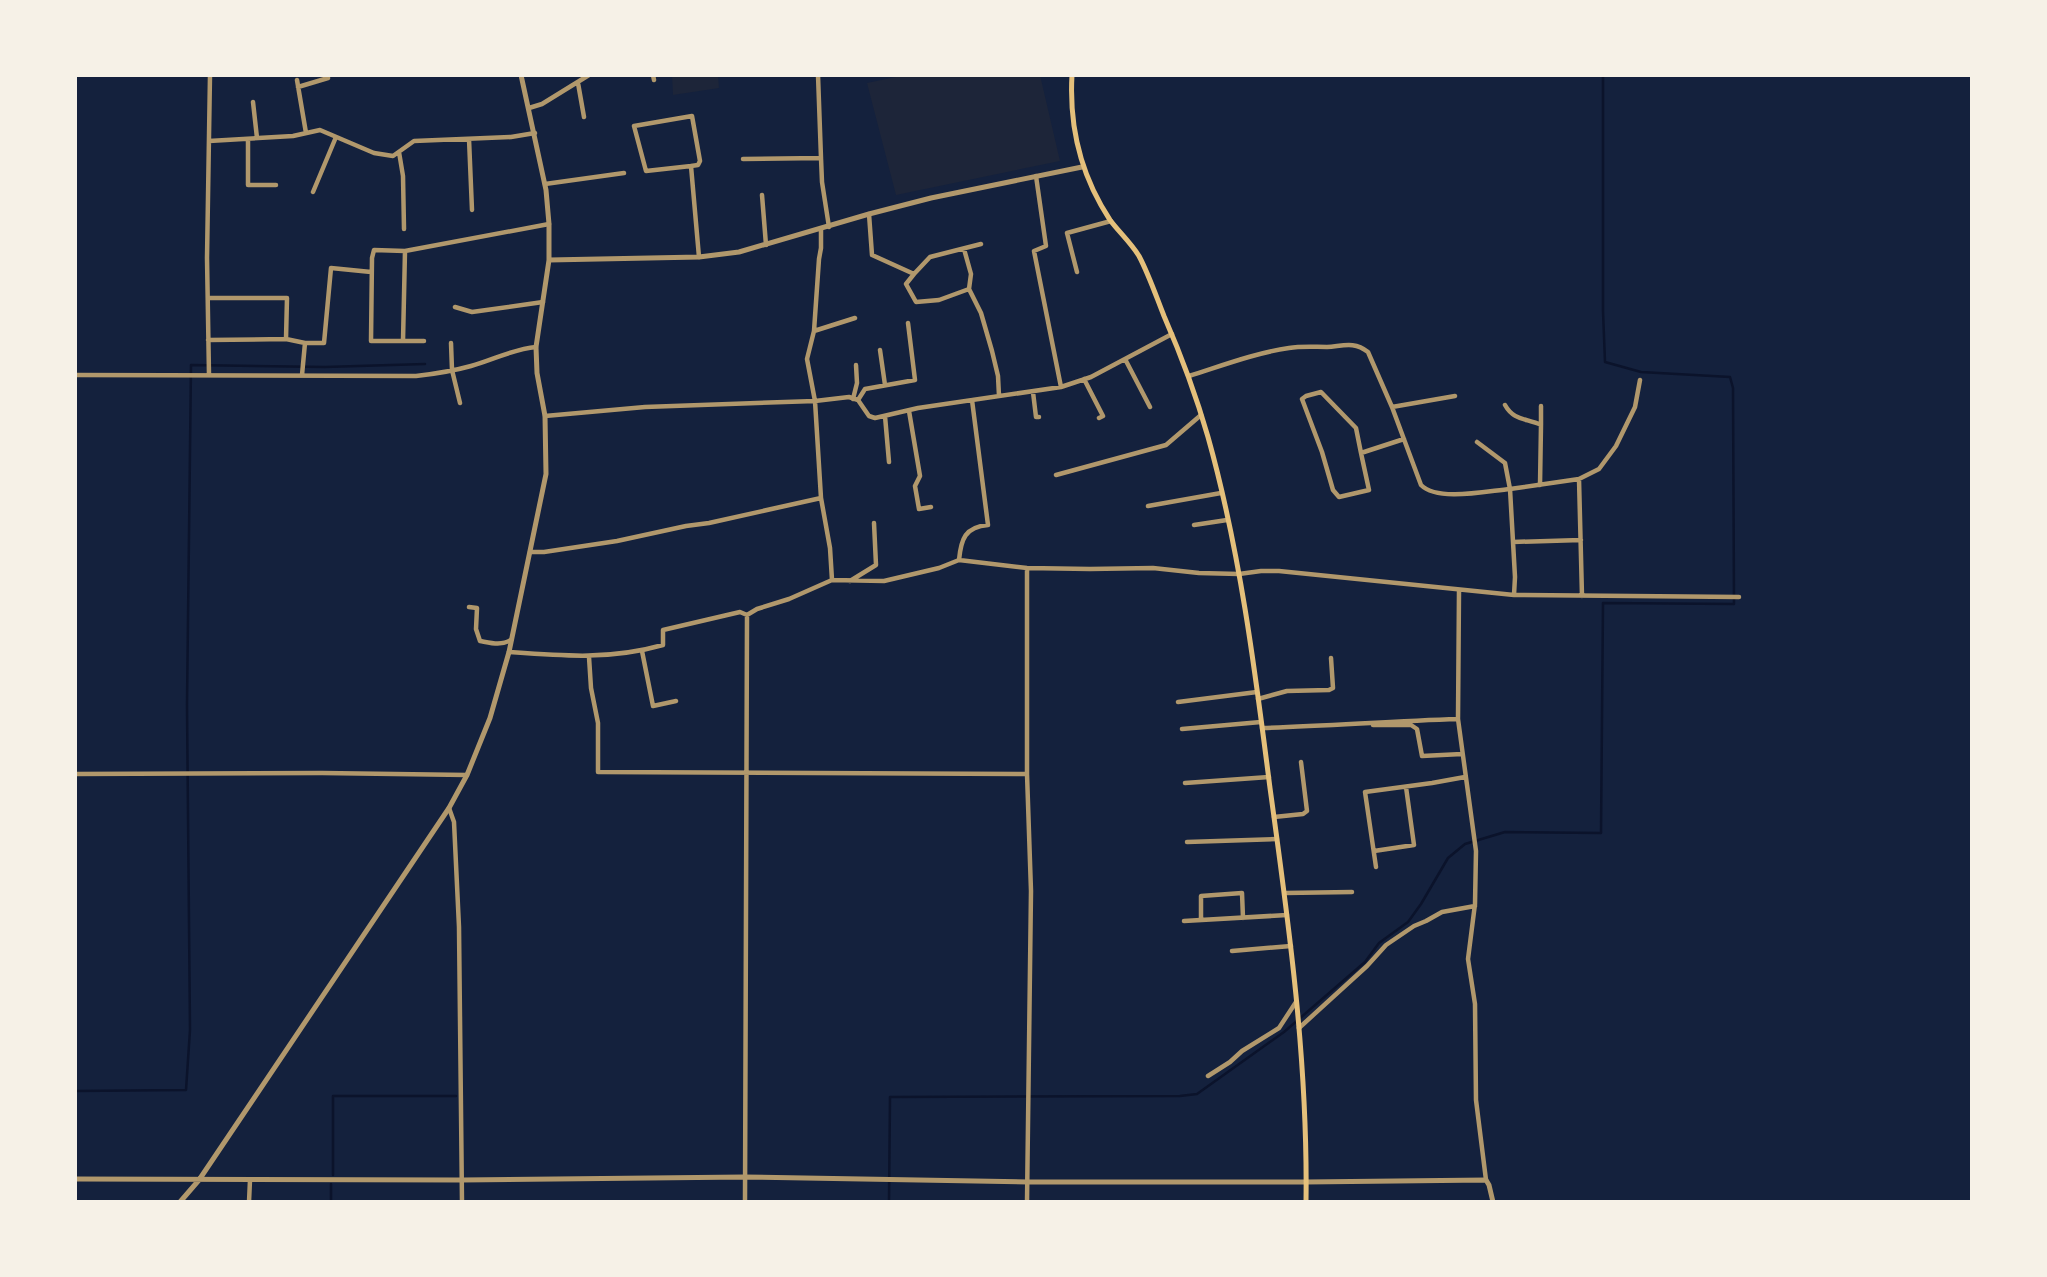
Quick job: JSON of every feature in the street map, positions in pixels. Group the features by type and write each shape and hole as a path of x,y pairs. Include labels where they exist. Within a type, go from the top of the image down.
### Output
{"main road":[{"path":"1072,75 1074,129 1082,167 1111,221 1138,255 1189,376 1208,437 1239,574 1292,946 1306,1202"}],"street":[{"path":"209,375 210,75"},
{"path":"180,1202 199,1180 449,808 467,775 490,718 512,639 546,474 545,416 537,373 536,347 549,260 549,224 545,184 521,75"},
{"path":"528,108 542,104 589,75"},
{"path":"818,75 822,182 829,227"},
{"path":"298,87 328,78"},
{"path":"297,80 306,133"},
{"path":"578,83 584,117"},
{"path":"253,102 257,138"},
{"path":"692,116 701,161 698,165 691,166 646,171 635,127 692,116"},
{"path":"209,141 293,136 320,130 374,153 393,156 414,141 535,134"},
{"path":"313,192 336,137"},
{"path":"248,139 248,185 276,185"},
{"path":"469,139 472,210"},
{"path":"399,152 403,176 404,229"},
{"path":"743,159 821,158"},
{"path":"691,166 699,257"},
{"path":"549,260 699,257 739,253 931,198 1082,167"},
{"path":"545,184 624,173"},
{"path":"1036,176 1046,246 1034,251 1062,387"},
{"path":"762,195 766,245"},
{"path":"869,214 872,255 914,274"},
{"path":"1077,272 1067,233 1111,221"},
{"path":"424,341 371,341 371,272 374,250 405,251 549,224"},
{"path":"821,229 814,331 807,359 815,401 821,498 832,580"},
{"path":"970,289 939,300 916,302 906,284 930,257 981,244"},
{"path":"964,249 971,274 970,289 981,313 998,376 999,396"},
{"path":"403,341 405,251"},
{"path":"208,340 286,339 324,343 331,268 371,272"},
{"path":"208,298 287,298 286,339"},
{"path":"455,307 472,312 543,302"},
{"path":"814,331 855,318"},
{"path":"856,399 865,389 915,380 908,323"},
{"path":"545,416 645,407 815,401 849,397 856,399 869,416 875,418 918,408 1062,387 1084,379 1172,334"},
{"path":"302,375 305,342"},
{"path":"452,343 452,370 460,402"},
{"path":"1189,376 1238,360 1289,348 1350,344 1362,347 1368,352 1392,407 1421,485 1435,494 1510,489 1579,479 1599,468 1616,446 1635,407 1640,380"},
{"path":"75,375 416,376 452,370 524,348 536,347"},
{"path":"880,350 885,385"},
{"path":"1125,359 1150,407"},
{"path":"856,365 856,399"},
{"path":"1084,379 1102,416 1099,418"},
{"path":"1033,392 1036,417 1039,417"},
{"path":"1321,392 1356,428 1361,453 1369,490 1339,497 1333,490 1302,399 1321,392"},
{"path":"1392,407 1455,396"},
{"path":"958,560 965,535 977,526 988,525 972,400"},
{"path":"1505,405 1515,417 1530,419 1541,425"},
{"path":"1540,485 1541,406"},
{"path":"909,411 920,475 915,486 919,509 931,507"},
{"path":"1056,475 1166,445 1201,415"},
{"path":"886,416 889,461"},
{"path":"1361,453 1404,439"},
{"path":"1477,442 1505,463 1510,489 1514,595"},
{"path":"1579,479 1582,596"},
{"path":"1148,506 1221,494"},
{"path":"530,552 617,541 821,498"},
{"path":"1194,525 1227,520"},
{"path":"849,581 876,565 874,523"},
{"path":"1513,542 1581,540"},
{"path":"747,615 832,580 884,581 939,568 958,560 1027,568 1153,568 1239,574 1279,571 1514,595 1739,597"},
{"path":"1027,568 1027,774 1031,891 1027,1202"},
{"path":"1459,591 1458,719 1476,851 1475,906 1468,959 1475,1004 1476,1100 1486,1180 1493,1202"},
{"path":"469,607 477,608 476,629 480,642 498,644 512,639"},
{"path":"509,652 589,657 642,651 663,645 663,630 740,612 747,615"},
{"path":"744,1202 747,615"},
{"path":"642,651 653,706 676,701"},
{"path":"589,657 598,723 598,772 1027,774"},
{"path":"1178,702 1287,691 1329,690 1333,688 1331,658"},
{"path":"1182,729 1262,724 1329,726 1373,721 1458,719"},
{"path":"1373,724 1411,725 1417,729 1422,756 1462,754"},
{"path":"1274,817 1303,814 1307,811 1301,762"},
{"path":"75,774 467,775"},
{"path":"1376,867 1365,792 1465,777"},
{"path":"1185,783 1269,778"},
{"path":"1374,851 1414,845 1406,786"},
{"path":"449,808 454,822 459,927 462,1202"},
{"path":"1187,842 1277,839"},
{"path":"1285,893 1352,892"},
{"path":"1201,920 1201,896 1242,893 1243,918"},
{"path":"1298,1029 1386,945 1414,926 1442,912 1475,906"},
{"path":"1184,920 1288,915"},
{"path":"1232,951 1292,946"},
{"path":"1208,1076 1279,1028 1296,1002"},
{"path":"75,1179 462,1180 744,1177 1028,1182 1486,1180"},
{"path":"249,1202 250,1180"}],"shaded area":[{"path":"672,75 718,75 719,88 673,95"},
{"path":"905,75 1040,75 1060,161 896,195 867,83"}],"waterway":[{"path":"889,1202 890,1097 1197,1094 1284,1032 1365,962 1379,943 1408,922 1448,858 1465,844 1505,832 1601,833 1603,603 1734,604 1733,388 1730,377 1641,372 1605,362 1603,75"},
{"path":"75,1091 186,1090 190,1030 187,705 191,365 325,367 425,364"},
{"path":"333,1175 333,1096 456,1096"},
{"path":"331,1184 331,1202"}]}
